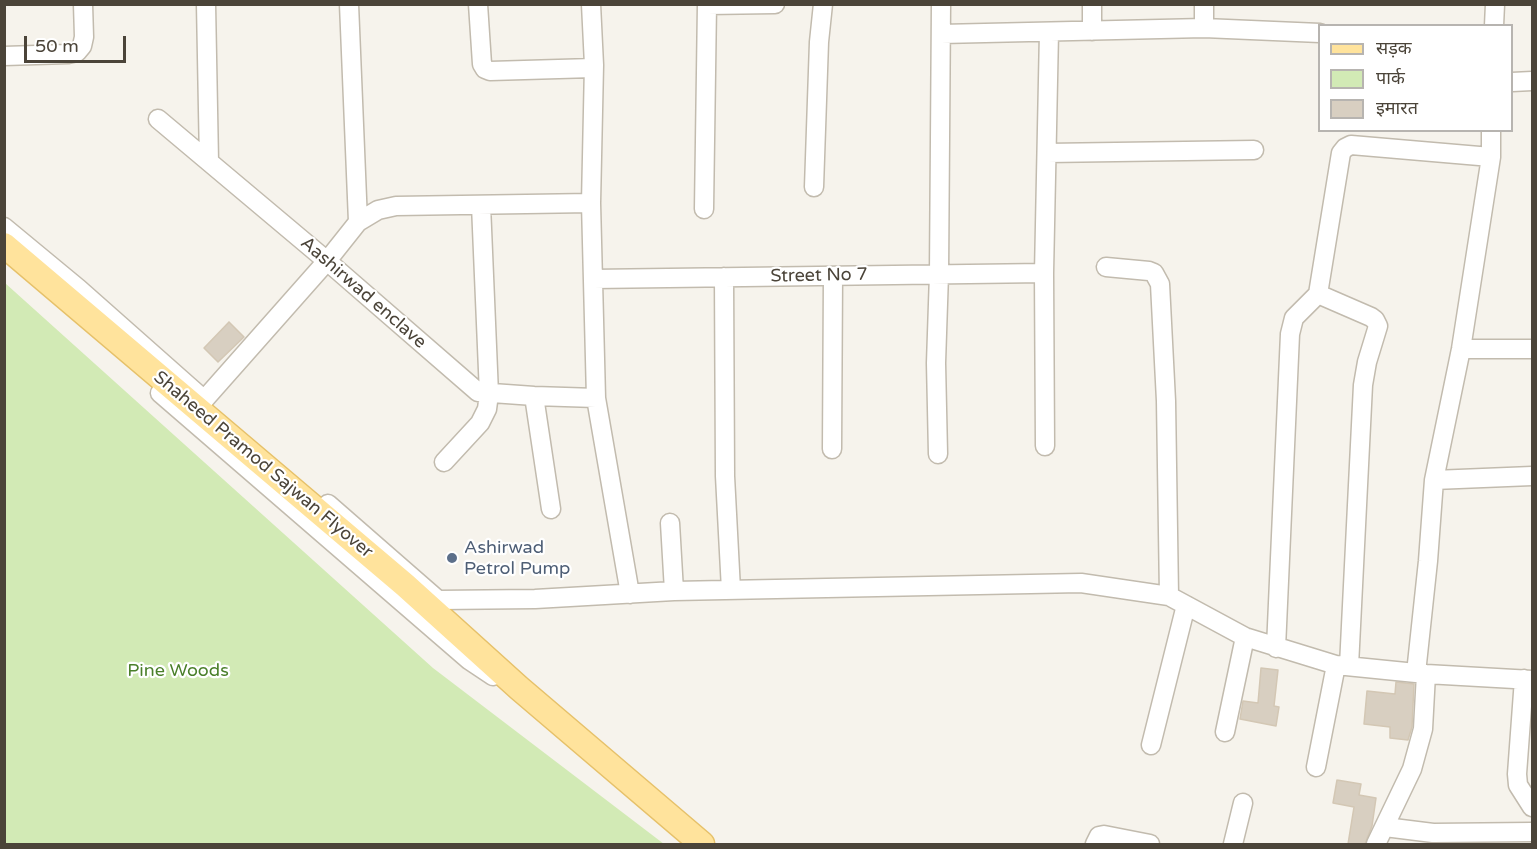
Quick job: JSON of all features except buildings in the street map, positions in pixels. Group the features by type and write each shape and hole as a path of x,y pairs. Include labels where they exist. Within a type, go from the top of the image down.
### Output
{"main road":[{"name":"Shaheed Pramod Sajwan Flyover","path":"4,245 405,585 519,688 702,844"}],"street":[{"path":"4,56 77,52 82,46 84,37 83,4"},
{"path":"206,4 209,162"},
{"path":"349,4 358,222"},
{"path":"478,4 482,64 485,69 490,71 593,68"},
{"path":"591,4 593,68 591,203 596,398 630,594"},
{"path":"704,209 707,5 775,4"},
{"path":"814,187 819,42 823,4"},
{"path":"938,454 936,363 941,4"},
{"path":"1092,4 1092,32"},
{"path":"1204,4 1204,28"},
{"path":"1494,24 1495,4"},
{"path":"940,34 1204,28 1318,33"},
{"path":"1045,446 1044,273 1049,32"},
{"path":"1513,82 1533,81"},
{"name":"Aashirwad enclave","path":"158,119 478,392 596,398"},
{"path":"1376,844 1412,769 1423,729 1421,673 1434,480 1461,349 1491,157 1491,132"},
{"path":"1275,648 1290,334 1294,318 1318,294 1338,159 1345,148 1351,145 1491,157"},
{"path":"1047,153 1254,150"},
{"path":"204,400 327,261 358,222 378,210 396,206 591,203"},
{"path":"444,462 480,423 487,408 489,394 481,205"},
{"path":"4,227 79,289 204,400 412,575 509,665 517,677 519,688"},
{"path":"4,258 469,660 498,679 519,688"},
{"path":"1106,267 1149,271 1154,273 1160,284 1166,401 1169,596"},
{"name":"Street No 7","path":"593,279 1044,273"},
{"path":"832,449 833,276"},
{"path":"724,277 725,476 731,590"},
{"path":"1316,767 1342,665 1363,385 1378,326 1376,320 1371,317 1318,294"},
{"path":"1461,349 1533,349"},
{"path":"534,396 551,509"},
{"path":"1434,480 1533,476"},
{"path":"670,523 674,591"},
{"path":"438,600 535,599 674,591 1081,583 1169,596 1245,637 1275,648 1342,665 1528,680 1517,774 1518,785 1533,807"},
{"path":"1151,745 1186,605"},
{"path":"1225,732 1245,637"},
{"path":"1233,844 1243,803"},
{"path":"1385,827 1443,833 1533,832"},
{"path":"1095,844 1099,836 1104,835 1150,844"}],"green space":[{"name":"Pine Woods","path":"5,283 433,668 664,844 5,844"}],"place":[{"name":"Ashirwad Petrol Pump","path":"452,558"}]}
